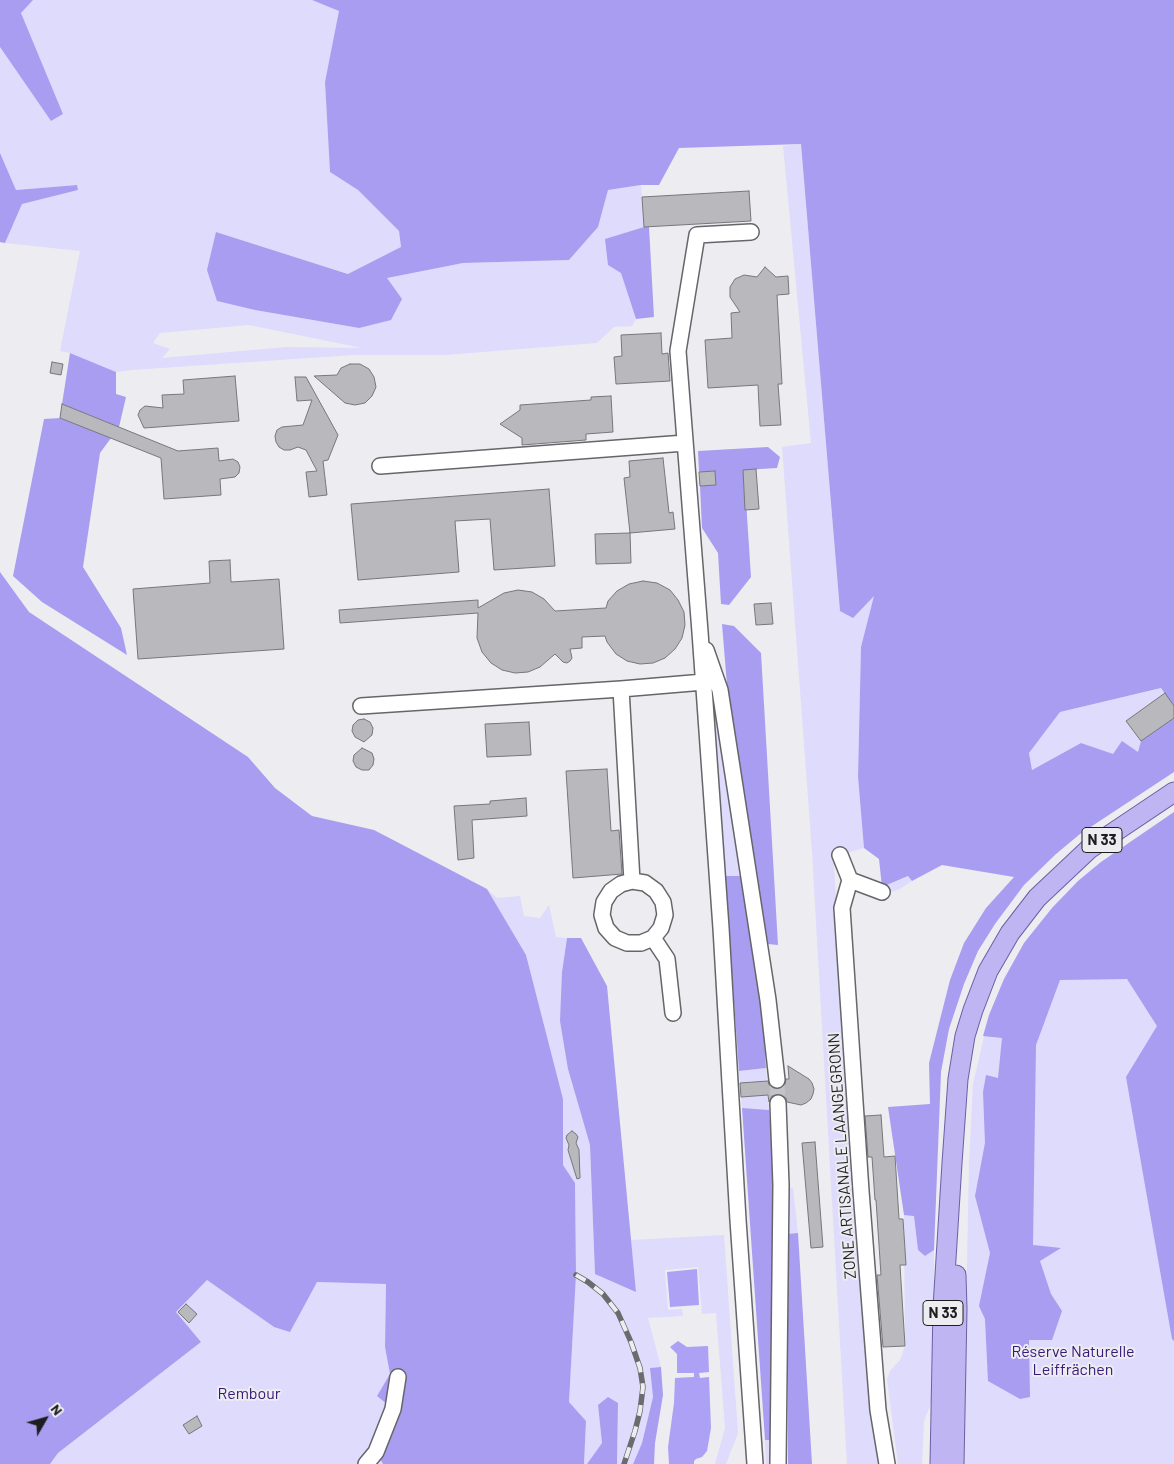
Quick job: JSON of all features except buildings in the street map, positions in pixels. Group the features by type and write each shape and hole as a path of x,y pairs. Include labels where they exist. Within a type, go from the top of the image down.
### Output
{"main road":[{"name":"N 33","path":"940,1464 943,1308 958,1079 965,1036 973,1010 988,972 1010,934 1037,898 1089,849 1174,792"},
{"name":"N 33","path":"952,1163 957,1309 954,1464"}],"lane":[{"path":"751,232 697,235 678,351 704,682 721,928 738,1229 755,1464"},
{"path":"380,466 685,444"},
{"path":"700,632 720,690 768,1000 777,1080"},
{"path":"361,706 704,682"},
{"path":"621,689 632,881"},
{"path":"840,855 850,880 882,892"},
{"name":"ZONE ARTISANALE LAANGEGRONN","path":"850,880 842,908 843,928 877,1401 887,1464"},
{"path":"632,881 645,883 656,891 663,902 665,915 662,928 653,938 641,943 627,944 615,938 606,928 602,915 604,902 610,891 620,884 632,881"},
{"path":"653,938 667,960 674,1013"},
{"path":"778,1103 781,1185 778,1464"},
{"path":"366,1464 376,1452 393,1408 398,1377"}],"green space":[{"path":"33,0 312,0 340,11 325,82 330,172 358,190 399,231 401,248 349,274 216,232 217,301 255,310 359,328 386,278 463,263 569,260 598,227 608,190 641,185 644,227 605,239 621,273 636,319 632,326 614,327 597,343 445,355 353,355 116,372 70,353 60,351 80,251 5,243 22,204 78,190 77,185 16,190 0,153 0,47 51,121 63,114 21,13","holes":["249,325 362,348 286,347 162,358 170,349 153,343 160,333"]},
{"path":"801,144 840,611 875,595 861,647 858,777 864,848 840,855 834,867 871,1412 878,1464 847,1464 812,852 782,447 811,443 783,146"},
{"path":"1162,688 1174,706 1174,718 1138,752 1113,755 1081,743 1032,770 1029,753 1060,712"},
{"path":"710,691 715,691 742,876 725,876"},
{"name":"Réserve Naturelle Leiffrächen","path":"1174,812 1174,1464 963,1464 969,1162 973,1084 989,1015 1004,979 1024,943 1052,908 1078,881 1101,862"},
{"path":"909,876 912,881 900,889 883,895 882,887"},
{"path":"487,889 497,898 520,896 524,916 540,918 549,905 556,937 567,938 562,972 568,1069 590,1145 595,1274 636,1291 631,1240 724,1235 738,1433 726,1464 715,1464 725,1428 716,1313 702,1314 698,1267 665,1270 668,1310 682,1309 683,1316 648,1318 661,1367 650,1368 653,1397 642,1443 633,1464 617,1464 618,1404 598,1405 602,1443 587,1464 584,1464 586,1421 569,1402 576,1275 575,1183 563,1165 563,1099 526,955"},
{"path":"766,1068 769,1110 742,1108 739,1071"},
{"path":"787,1187 793,1188 798,1233 787,1234"},
{"path":"904,1215 914,1215 918,1250 925,1256 934,1250 934,1396 924,1421 922,1464 898,1464 887,1379 890,1371 900,1360 905,1346"},
{"name":"Rembour","path":"207,1280 274,1327 317,1282 386,1284 385,1347 390,1375 377,1396 393,1409 376,1452 383,1464 50,1464 58,1453 201,1342 176,1312"},
{"path":"765,1440 772,1440 771,1464 766,1464"}],"shaded area":[{"path":"0,0 33,0 21,13 63,114 51,121 0,47"},
{"path":"312,0 1174,0 1174,706 1161,688 1060,712 1029,753 1032,770 1081,743 1113,754 1122,741 1138,752 1141,741 1174,718 1174,772 1080,834 1056,854 1024,885 978,951 964,984 949,1029 941,1072 934,1250 925,1256 918,1250 914,1216 904,1215 888,1107 930,1104 929,1063 950,980 964,943 986,908 1014,877 942,865 912,881 908,876 882,887 879,859 864,848 858,777 861,647 874,596 853,618 840,611 801,144 679,148 659,185 641,185 608,190 598,227 569,260 463,263 387,278 402,299 391,320 359,328 255,310 217,301 207,270 216,232 348,274 401,247 399,231 358,190 330,172 325,82 339,11"},
{"path":"0,153 16,190 77,185 78,190 22,204 5,243 0,242"},
{"path":"649,227 654,317 636,319 621,273 608,265 605,239"},
{"path":"70,353 116,372 116,394 126,397 119,427 62,404"},
{"path":"60,418 111,438 100,453 83,567 121,628 127,655 42,602 13,576 44,419"},
{"path":"768,447 780,457 777,468 744,470 751,577 729,605 721,604 718,553 702,528 700,486 715,485 715,471 699,472 698,451"},
{"path":"0,572 29,612 248,757 275,788 312,816 374,830 487,889 526,955 563,1099 563,1165 575,1183 576,1275 569,1402 586,1421 584,1464 383,1464 376,1452 393,1409 377,1396 390,1374 385,1347 386,1284 317,1282 290,1332 274,1327 207,1280 176,1312 201,1342 58,1453 50,1464 0,1464"},
{"path":"722,624 734,626 761,653 778,945 768,944 727,685"},
{"path":"1174,812 1174,1341 1172,1339 1126,1077 1157,1026 1127,979 1060,980 1036,1045 1033,1245 1061,1248 1040,1261 1051,1294 1062,1311 1052,1340 1029,1340 1030,1397 1020,1399 988,1381 985,1319 979,1306 990,1253 975,1196 985,1143 983,1092 986,1075 998,1078 1002,1038 983,1036 989,1015 1004,979 1024,943 1052,908 1078,881 1101,862"},
{"path":"725,876 742,876 762,1005 766,1068 739,1071"},
{"path":"567,938 581,938 607,986 636,1292 595,1274 590,1145 568,1069 560,1021 562,972"},
{"path":"742,1108 769,1110 775,1184 772,1440 765,1440"},
{"path":"798,1233 812,1464 788,1464 787,1234"},
{"path":"697,1269 699,1305 670,1307 667,1272"},
{"path":"678,1341 687,1347 708,1346 709,1372 699,1373 700,1378 709,1377 711,1428 707,1451 702,1457 694,1461 694,1464 669,1464 668,1447 674,1403 675,1378 694,1377 694,1373 677,1373 677,1354 670,1347"},
{"path":"661,1367 663,1395 655,1443 654,1464 633,1464 642,1443 653,1397 650,1368"},
{"path":"608,1397 618,1403 617,1464 587,1464 602,1443 598,1405"}],"tunnel":[{"path":"777,1080 778,1103"}],"railway":[{"path":"576,1275 603,1294 618,1313 640,1368 643,1387 640,1411 624,1464"}]}
